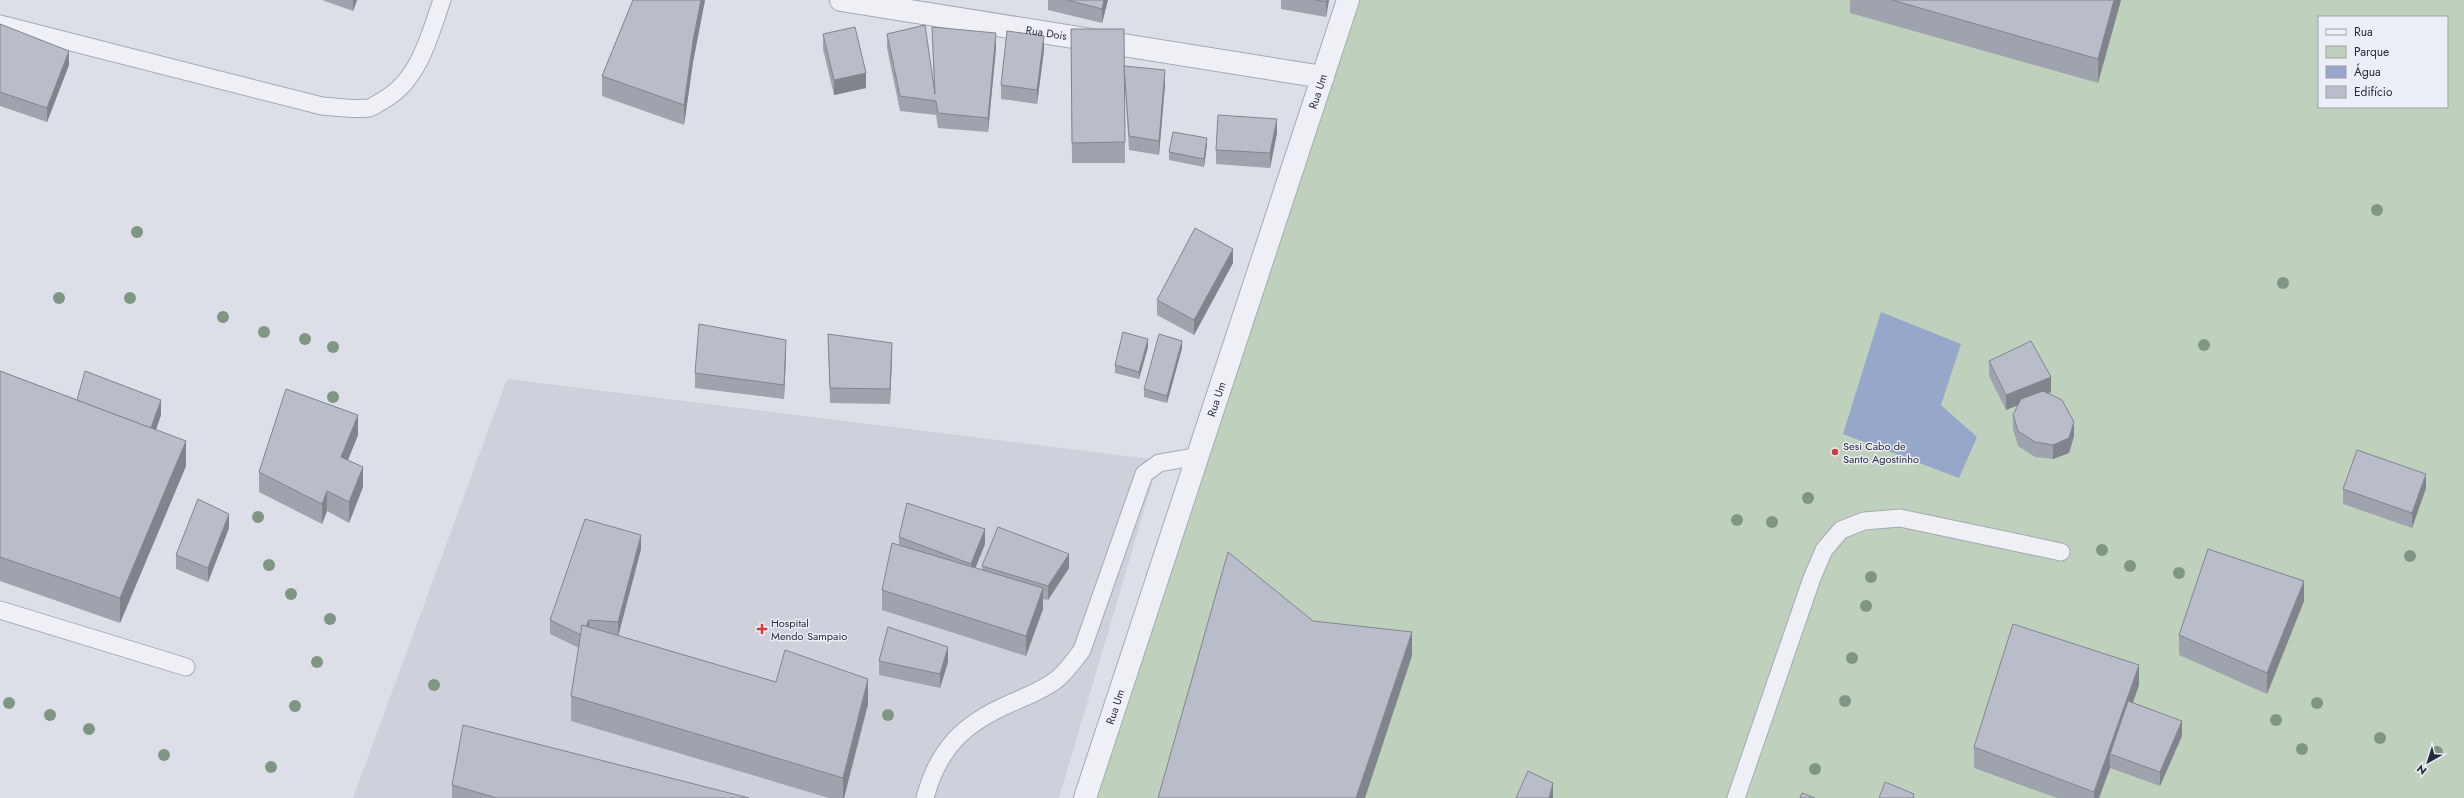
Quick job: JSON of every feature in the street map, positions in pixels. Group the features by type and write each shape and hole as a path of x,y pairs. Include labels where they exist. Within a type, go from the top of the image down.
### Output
{"street":[{"name":"Rua Dois","path":"841,0 1323,77"},
{"name":"Rua Um","path":"1085,798 1199,456 1348,0"}],"lane":[{"path":"0,24 322,106 348,109 370,108 393,95 411,76 426,46 442,0"},
{"path":"925,798 939,761 952,741 968,726 1056,681 1070,667 1082,650 1144,474 1158,463 1199,456"},
{"path":"1736,798 1812,578 1824,550 1841,530 1864,521 1900,518 2061,552"},
{"path":"0,610 186,667"}],"shaded area":[{"name":"Hospital Mendo Sampaio","path":"507,379 1159,460 1059,798 353,798"}],"green space":[{"name":"Sesi Cabo de Santo Agostinho","path":"1357,0 2464,0 2464,798 1089,798"}],"water":[{"path":"1881,312 1961,344 1941,405 1977,437 1959,478 1843,434"}],"building":[{"path":"633,0 701,0 693,41 684,105 602,76"},
{"path":"1067,0 1104,0 1102,9"},
{"path":"1315,0 1327,0 1326,2"},
{"path":"1892,0 2114,0 2098,59"},
{"path":"0,24 69,51 47,108 0,92"},
{"path":"925,25 935,94 932,27 996,33 988,118 938,113 936,101 900,96 887,34"},
{"path":"855,27 866,73 834,80 823,34"},
{"path":"1071,29 1124,29 1125,142 1072,143"},
{"path":"1007,31 1044,36 1037,90 1001,85"},
{"path":"1124,66 1165,70 1159,141 1129,136"},
{"path":"1218,115 1277,119 1270,153 1216,150"},
{"path":"1173,132 1207,138 1204,159 1169,152"},
{"path":"1195,228 1233,249 1194,320 1157,300"},
{"path":"699,324 786,340 784,385 695,373"},
{"path":"1123,332 1148,339 1139,372 1115,365"},
{"path":"828,334 892,343 890,389 830,388"},
{"path":"1159,334 1182,341 1167,396 1144,389"},
{"path":"2031,341 2051,377 2006,395 1989,361"},
{"path":"0,371 186,441 120,598 0,557"},
{"path":"85,371 161,400 151,428 77,400"},
{"path":"286,389 358,415 341,457 363,467 349,502 327,491 322,504 259,472"},
{"path":"2043,391 2062,400 2074,422 2069,438 2053,445 2035,442 2018,431 2013,415 2021,399"},
{"path":"2357,450 2426,474 2412,513 2343,489"},
{"path":"198,499 229,514 208,568 176,555"},
{"path":"907,503 985,529 971,564 899,537"},
{"path":"585,519 641,535 618,622 589,620 586,627 582,625 581,635 550,620"},
{"path":"998,527 1069,554 1048,586 982,566"},
{"path":"892,543 1043,588 1026,636 882,590"},
{"path":"2208,549 2304,581 2267,673 2179,635"},
{"path":"1228,552 1313,621 1412,632 1356,798 1158,798"},
{"path":"2013,624 2139,665 2094,792 1974,747"},
{"path":"582,625 776,682 785,650 868,679 843,778 571,696"},
{"path":"888,627 948,647 940,674 879,661"},
{"path":"2128,701 2182,721 2160,772 2110,754"},
{"path":"463,725 749,798 497,798 452,785"},
{"path":"1528,771 1553,783 1549,798 1516,798"},
{"path":"1885,782 1914,794 1913,798 1879,798"},
{"path":"1802,793 1815,798 1800,798"}],"place":[{"name":"Sesi Cabo de Santo Agostinho","path":"1835,452"},
{"name":"Hospital Mendo Sampaio","path":"762,629"}]}
